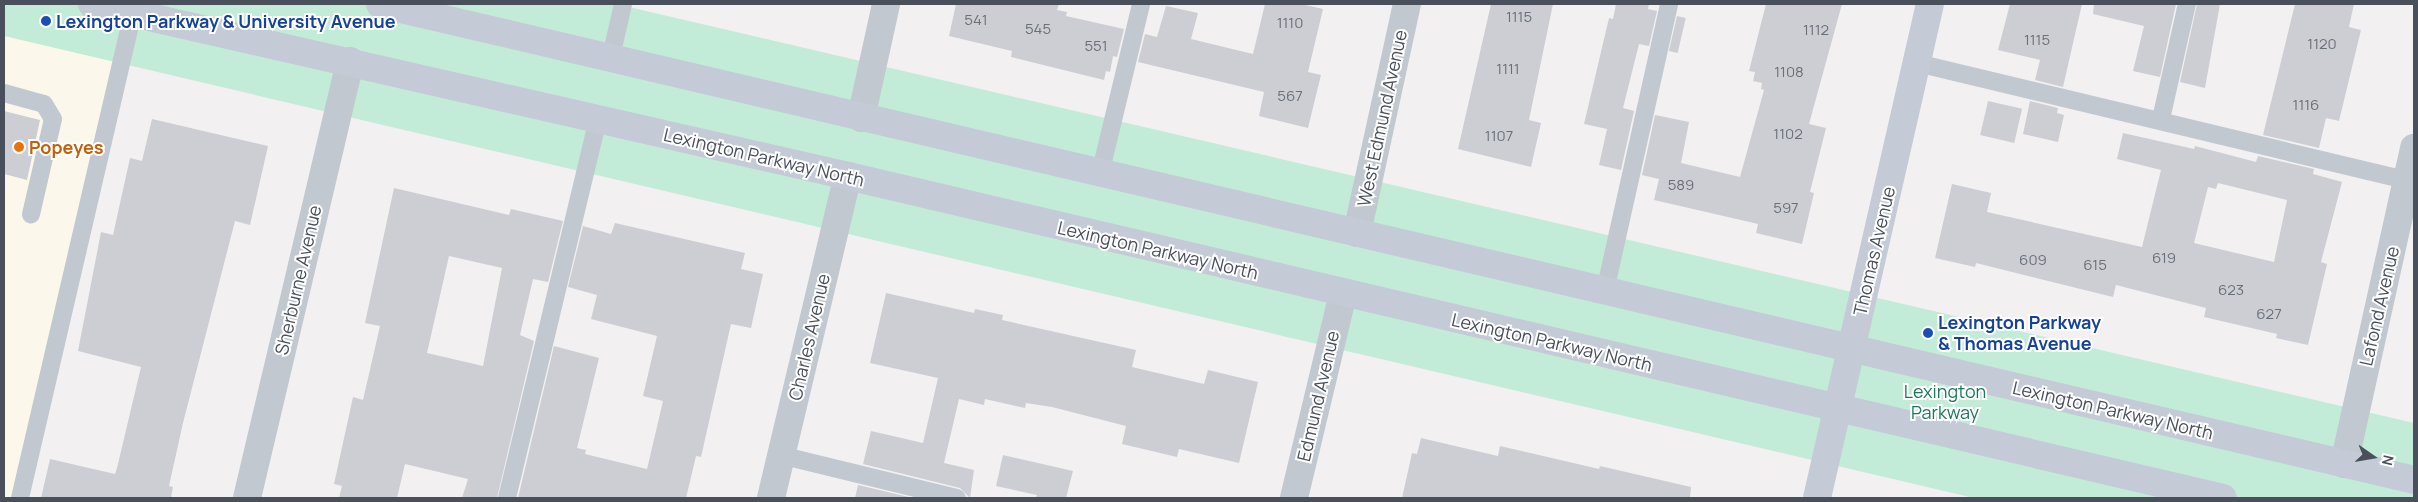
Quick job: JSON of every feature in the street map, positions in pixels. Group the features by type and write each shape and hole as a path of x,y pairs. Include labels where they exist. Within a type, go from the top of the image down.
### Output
{"main road":[{"name":"Lexington Parkway North","path":"92,4 350,61 848,176 1342,294 2223,498"},
{"name":"Lexington Parkway North","path":"380,4 860,118 1357,232 1852,350 2414,480"},
{"name":"Thomas Avenue","path":"1817,498 1930,4"}],"street":[{"path":"860,118 886,4"},
{"name":"West Edmund Avenue","path":"1357,232 1407,4"},
{"name":"Sherburne Avenue","path":"247,498 350,61"},
{"name":"Lafond Avenue","path":"2344,464 2410,182 2414,148"},
{"name":"Charles Avenue","path":"770,498 848,176"},
{"name":"Edmund Avenue","path":"1294,498 1342,294"}],"lane":[{"path":"611,58 623,4"},
{"path":"1100,174 1141,4"},
{"path":"1605,291 1669,4"},
{"path":"2161,120 2188,4"},
{"path":"20,498 132,12"},
{"path":"1917,63 2161,120 2410,182"},
{"path":"4,93 44,104 53,119 31,214"},
{"path":"507,498 598,119"},
{"path":"780,455 957,498"}],"shaded area":[{"path":"4,4 133,4 15,498 4,498"}],"green space":[{"name":"Lexington Parkway","path":"4,4 616,4 2414,423 2414,498 1974,498 4,36"}],"building":[{"path":"956,4 1059,4 1057,10 1067,12 1066,16 1124,29 1117,57 1113,56 1110,72 1106,71 1104,80 1011,57 1012,51 949,36"},
{"path":"1265,4 1301,4 1323,9 1308,72 1321,75 1308,128 1259,116 1264,92 1138,62 1145,34 1157,37 1166,6 1198,13 1191,39 1253,54"},
{"path":"1491,4 1553,4 1529,120 1541,123 1531,167 1458,149"},
{"path":"1616,4 1649,4 1648,9 1657,11 1649,46 1639,44 1623,108 1634,111 1621,170 1599,165 1607,129 1584,124 1609,18 1613,19"},
{"path":"1766,4 1842,4 1809,124 1826,128 1810,192 1814,193 1802,244 1756,233 1758,224 1654,200 1659,179 1642,175 1655,115 1689,122 1681,163 1740,177 1764,90 1761,89 1762,83 1753,81 1755,72 1749,71"},
{"path":"2010,4 2082,4 2063,87 2035,80 2040,60 1998,50"},
{"path":"2094,4 2176,4 2160,77 2133,71 2144,26 2093,14"},
{"path":"2197,4 2220,4 2205,88 2180,82"},
{"path":"2295,4 2354,4 2349,27 2361,30 2339,121 2326,118 2319,148 2263,135"},
{"path":"1677,16 1686,18 1678,53 1669,51"},
{"path":"1988,101 2022,109 2014,143 1980,135"},
{"path":"2030,101 2058,108 2057,113 2064,115 2058,142 2023,134"},
{"name":"Popeyes","path":"4,111 40,120 27,180 4,174"},
{"path":"152,119 268,146 250,225 235,221 183,423 169,486 173,487 171,498 41,498 50,459 115,474 117,468 141,367 78,351 101,232 113,235 130,158 142,161"},
{"path":"2123,133 2194,149 2195,146 2256,162 2258,156 2314,169 2313,174 2342,182 2321,262 2327,264 2308,345 2276,338 2277,334 2204,317 2206,308 2116,285 2113,297 1976,263 1975,267 1935,258 1952,184 1991,193 1987,212 2142,247 2161,170 2117,159","holes":["2218,183 2287,200 2274,262 2194,243 2208,187 2216,189"]},
{"path":"394,188 509,215 511,209 563,221 548,282 533,279 520,335 534,341 497,498 462,498 468,479 405,464 397,498 339,498 342,486 334,484 353,397 363,400 380,326 365,323","holes":["449,256 502,268 483,366 427,353"]},
{"path":"615,223 745,253 741,269 763,274 751,328 731,324 701,457 696,456 686,498 518,498 554,346 599,358 577,448 586,450 585,454 647,469 663,401 643,396 657,336 591,319 597,295 568,287 583,226 611,234"},
{"path":"886,293 974,313 975,309 1003,315 1002,320 1136,350 1132,367 1204,384 1208,370 1258,382 1239,463 1179,449 1177,457 1122,444 1126,426 1052,407 1026,403 1025,408 985,399 984,405 959,399 944,463 974,470 970,498 960,488 863,464 871,431 923,443 938,378 870,363"},
{"path":"1421,438 1498,456 1500,446 1599,469 1600,466 1691,487 1690,498 1402,498 1412,453 1417,454"},
{"path":"1003,455 1073,471 1066,498 1036,498 1037,495 996,486"},
{"path":"858,485 913,498 855,498"}],"place":[{"name":"Lexington Parkway & University Avenue","path":"46,21"},
{"name":"Popeyes","path":"19,147"},
{"name":"Lexington Parkway & Thomas Avenue","path":"1928,333"}]}
